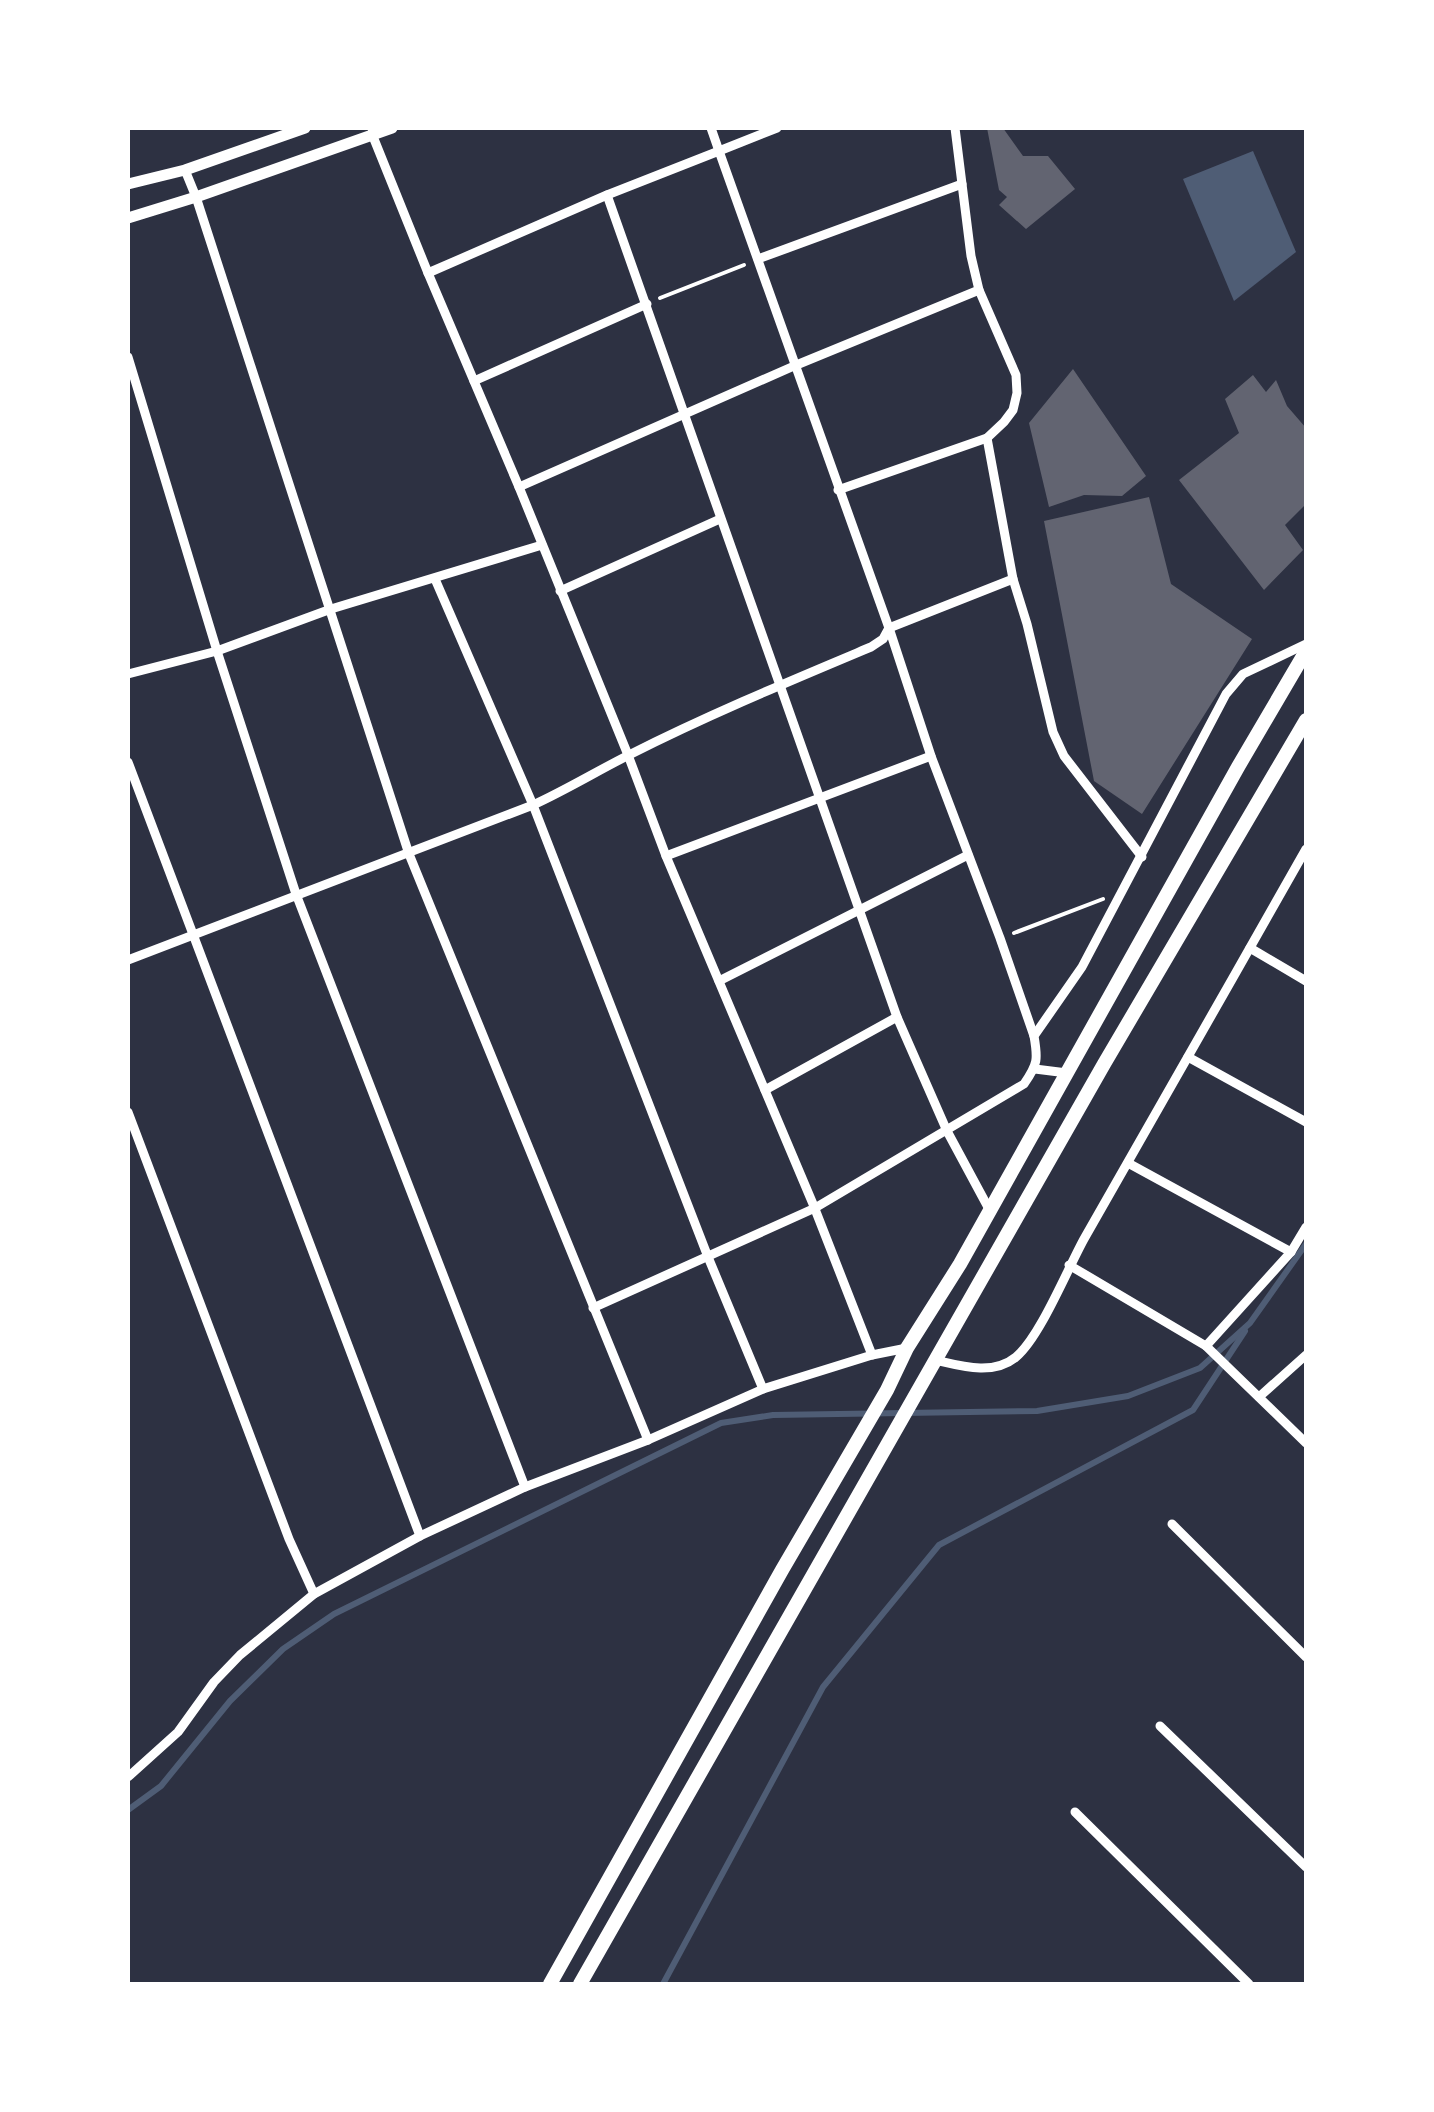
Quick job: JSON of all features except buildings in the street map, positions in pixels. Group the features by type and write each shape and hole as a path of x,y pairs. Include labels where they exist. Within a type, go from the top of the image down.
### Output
{"highway":[{"path":"550,1984 887,1390 906,1348 960,1264 1306,648"},
{"path":"580,1984 1104,1064 1306,720"}],"main road":[{"path":"128,184 184,170 305,128"},
{"path":"128,218 373,131 392,128"}],"street":[{"path":"593,1308 815,1208 1024,1084 1038,1057 1000,938 931,756 890,628 711,128"},
{"path":"428,272 777,128"},
{"path":"838,490 987,438 1013,410 1016,376 979,290 971,256 955,128"},
{"path":"373,131 872,1355"},
{"path":"184,170 409,854 648,1440"},
{"path":"758,259 962,184"},
{"path":"607,195 898,1017 947,1131 989,1209"},
{"path":"520,487 794,366 979,290"},
{"path":"474,382 647,304"},
{"path":"128,357 296,894 526,1487"},
{"path":"987,438 1013,579 1053,732 1064,756 1142,857"},
{"path":"560,591 720,519"},
{"path":"128,674 217,651 330,610 542,545"},
{"path":"435,579 532,805 763,1390"},
{"path":"128,960 532,805 628,755 871,646 883,639 890,628 1013,579"},
{"path":"1034,1036 1082,966 1234,684 1243,674 1306,648"},
{"path":"666,856 931,756"},
{"path":"128,762 420,1536"},
{"path":"936,1360 985,1368 1014,1359 1032,1338 1306,849"},
{"path":"719,981 968,854"},
{"path":"1250,948 1306,981"},
{"path":"765,1090 898,1017"},
{"path":"1188,1057 1306,1122"},
{"path":"1035,1069 1067,1073"},
{"path":"128,1112 289,1539 314,1594"},
{"path":"1128,1163 1291,1252"},
{"path":"1206,1346 1291,1252 1306,1227"},
{"path":"1070,1265 1206,1346 1306,1444"},
{"path":"128,1776 178,1732 214,1682 240,1655 314,1594 420,1536 526,1487 763,1390 906,1348"},
{"path":"1259,1397 1306,1354"},
{"path":"1172,1524 1306,1657"},
{"path":"1160,1726 1306,1867"},
{"path":"1075,1812 1249,1984"}],"path":[{"path":"647,304 758,259"},
{"path":"1000,938 1122,892"}],"water":[{"path":"1253,151 1296,252 1234,301 1183,179"}],"waterway":[{"path":"128,1810 161,1786 230,1701 283,1649 334,1614 721,1423 773,1415 1037,1411 1128,1396 1200,1368 1250,1323 1306,1244"},
{"path":"663,1984 823,1687 939,1545 1193,1410 1245,1331"}]}
